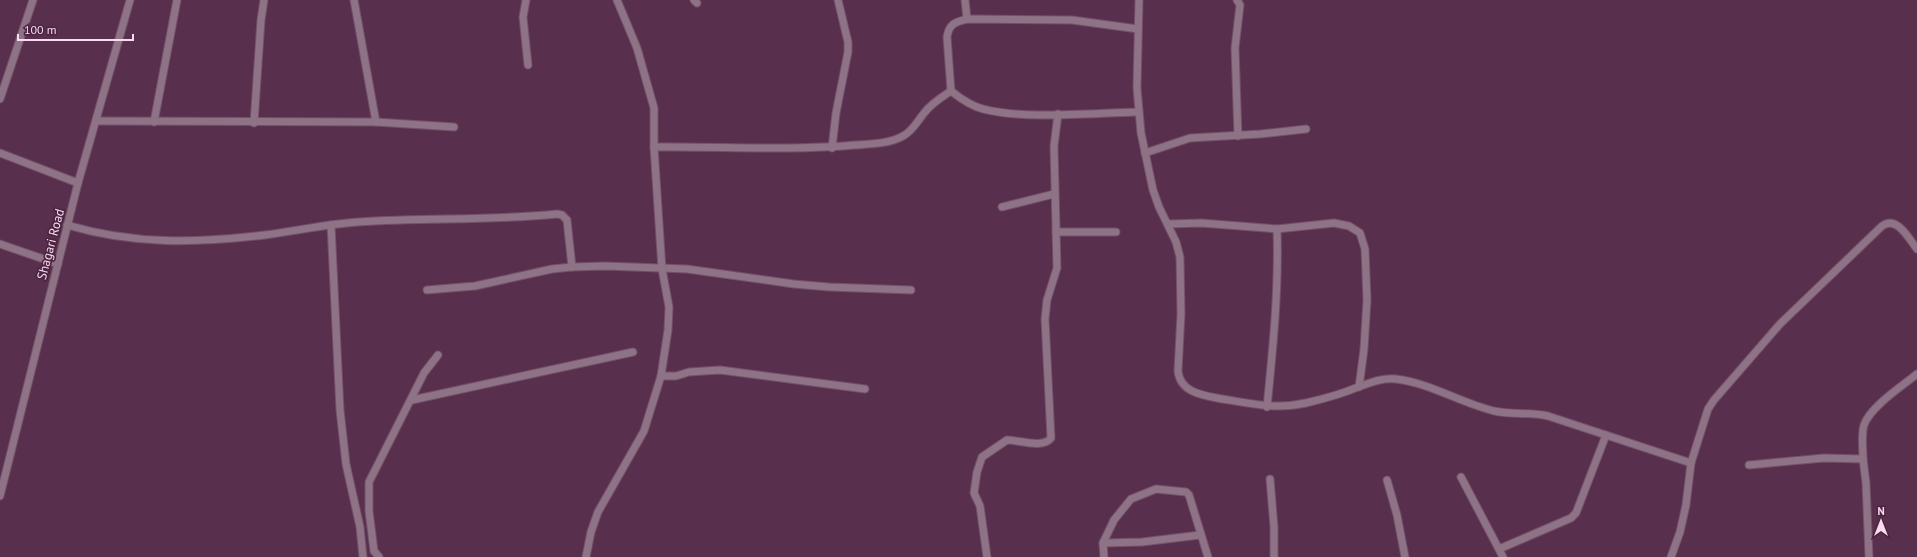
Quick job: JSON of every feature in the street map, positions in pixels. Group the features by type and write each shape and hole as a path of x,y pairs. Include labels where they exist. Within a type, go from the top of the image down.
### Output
{"street":[{"path":"0,99 32,0"},
{"name":"Shagari Road","path":"0,496 49,292 58,264 78,182 130,0"},
{"path":"154,122 178,0"},
{"path":"254,123 261,20 264,0"},
{"path":"354,0 376,122"},
{"path":"526,0 523,17 528,65"},
{"path":"586,557 591,532 598,512 644,431 662,376 668,330 669,307 662,269 654,147 654,108 636,48 617,0"},
{"path":"832,148 836,113 848,52 848,42 838,0"},
{"path":"965,0 966,19"},
{"path":"1139,0 1137,63 1138,112 1149,176 1153,190 1159,207 1176,242 1180,257 1179,378 1184,386 1202,396 1267,407 1281,407 1306,403 1359,387 1371,381 1384,379 1406,381 1494,411 1509,413 1524,412 1548,416 1691,463"},
{"path":"1237,0 1240,5 1235,48 1238,136"},
{"path":"1138,29 1072,20 966,19 955,22 949,28 947,47 952,91 963,100 983,109 1000,112 1058,114 1138,112"},
{"path":"654,147 707,146 783,149 832,148 874,144 903,136 915,126 925,112 934,103 952,91"},
{"path":"987,557 980,506 974,493 977,472 982,457 1007,440 1037,443 1044,442 1050,438 1045,319 1047,300 1056,268 1054,146 1058,114"},
{"path":"96,121 254,123 376,122 454,126"},
{"path":"1145,153 1190,138 1238,136 1306,129"},
{"path":"0,153 78,182"},
{"path":"1002,207 1054,194"},
{"path":"67,225 109,236 169,242 264,235 331,225 383,220 513,218 557,214 562,215 567,220 572,267"},
{"path":"1168,224 1200,223 1277,229 1334,223 1349,226 1360,233 1365,249 1367,300 1364,349 1359,387"},
{"path":"1671,557 1680,532 1686,505 1691,463 1708,409 1714,400 1780,324 1839,266 1887,223 1894,223 1899,226 1917,249"},
{"path":"331,225 340,410 346,464 360,527 363,557"},
{"path":"1267,407 1276,312 1278,269 1277,229"},
{"path":"1056,232 1116,232"},
{"path":"0,244 58,264"},
{"path":"427,290 475,286 532,272 572,267 687,269 794,284 829,287 911,290"},
{"path":"412,400 634,352"},
{"path":"379,557 374,554 369,511 369,482 412,400 424,373 438,354"},
{"path":"662,376 676,376 704,370 720,370 865,389"},
{"path":"1870,557 1866,483 1863,459 1862,432 1864,424 1878,406 1917,374"},
{"path":"1499,549 1572,518 1576,513 1606,435"},
{"path":"1749,465 1824,458 1863,459"},
{"path":"1461,477 1504,557"},
{"path":"1270,479 1274,527 1274,557"},
{"path":"1386,480 1397,515 1405,557"},
{"path":"1104,557 1103,543 1114,520 1131,499 1156,489 1187,494 1208,557"},
{"path":"1103,543 1142,542 1200,535"}]}
